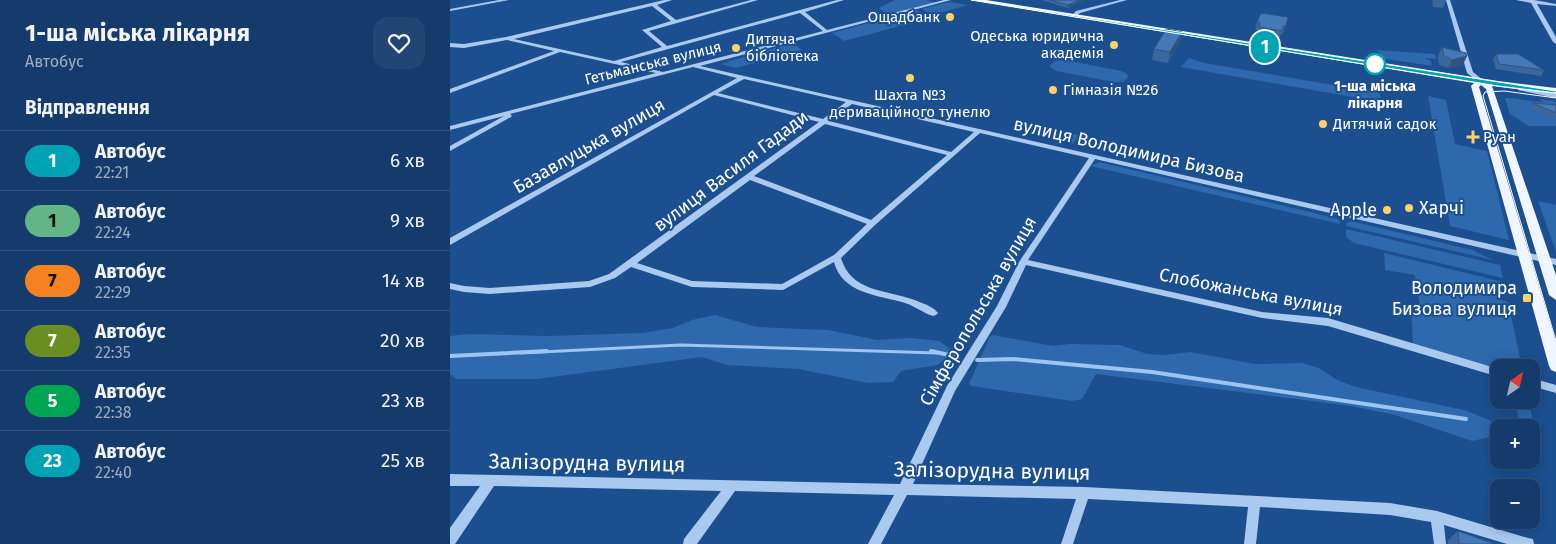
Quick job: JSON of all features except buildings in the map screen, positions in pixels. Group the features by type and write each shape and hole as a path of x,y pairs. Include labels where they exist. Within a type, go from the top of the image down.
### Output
{"main road":[{"path":"974,0 1498,84 1556,91"},
{"path":"1481,81 1474,86 1556,366"},
{"path":"1481,81 1490,88 1550,261 1556,295"}],"street":[{"path":"468,0 472,7"},
{"path":"450,10 507,0"},
{"path":"452,46 506,39 670,0"},
{"path":"666,48 645,30 756,0"},
{"path":"615,62 842,0"},
{"name":"Гетьманська вулиця","path":"450,128 949,0"},
{"path":"1073,16 1078,12 1125,0"},
{"path":"1448,0 1470,73 1481,81"},
{"path":"1518,0 1556,5"},
{"path":"1532,1 1556,42"},
{"path":"653,4 674,21"},
{"path":"802,11 828,32"},
{"path":"506,39 663,73"},
{"path":"450,92 561,50"},
{"name":"вулиця Володимира Бизова","path":"694,66 1550,261"},
{"name":"Базавлуцька вулиця","path":"450,242 713,92 743,77"},
{"path":"1498,84 1556,96"},
{"path":"713,92 952,154"},
{"name":"вулиця Василя Гадади","path":"450,286 490,291 590,284 612,276 850,102"},
{"path":"450,150 518,111"},
{"path":"630,264 692,284 783,287 837,257 872,223 979,131"},
{"name":"Сімферопольська вулиця","path":"904,488 951,389 987,331 1023,262 1093,157"},
{"path":"747,176 872,223"},
{"path":"837,257 844,277 858,288 917,304 933,313"},
{"name":"Слобожанська вулиця","path":"1023,262 1262,315 1328,322 1490,370"},
{"path":"1540,385 1556,389"},
{"name":"Залізорудна вулиця","path":"450,480 1084,493 1390,509 1437,517 1528,544"},
{"path":"450,539 491,481"},
{"path":"689,544 732,486"},
{"path":"874,544 904,488"},
{"path":"1066,544 1084,493"},
{"path":"1250,544 1255,501"},
{"path":"1437,517 1440,544"}],"shaded area":[{"path":"895,0 925,0 938,3 889,16 879,8"},
{"path":"949,2 968,5 932,15 922,9"},
{"path":"917,10 930,18 844,41 832,33"},
{"path":"793,43 802,50 736,68 720,64"},
{"path":"1376,50 1435,54 1436,59 1425,58 1431,61 1432,66 1381,58 1381,54"},
{"path":"1189,58 1204,63 1380,93 1381,102 1181,67"},
{"path":"1065,60 1121,71 1127,74 1128,77 1123,82 1114,82 1056,71 1049,66 1055,61"},
{"path":"1428,96 1446,100 1455,144 1487,151 1509,240 1450,226"},
{"path":"1505,98 1543,102 1539,99 1556,102 1556,126 1529,126 1510,114"},
{"path":"1031,125 1079,135 1073,144 1025,133"},
{"path":"1099,162 1335,218 1339,220 1340,224 1091,166"},
{"path":"1538,201 1556,205 1556,252"},
{"path":"1351,221 1472,250 1493,260 1346,226"},
{"path":"1346,229 1500,265 1503,278 1354,243 1346,237"},
{"path":"1384,253 1503,282 1505,288 1496,286 1498,299 1508,302 1520,359 1490,359 1490,368 1413,347 1411,305 1420,307 1415,275 1385,270"},
{"path":"715,315 757,327 828,330 877,340 911,338 939,341 950,349 950,356 937,365 901,371 893,382 868,383 798,369 727,365 702,357 537,379 456,379 450,374 450,336 469,334 548,336 642,333 673,328 692,320"},
{"path":"993,335 1053,346 1069,344 1120,345 1147,354 1164,355 1191,352 1255,364 1302,363 1319,368 1337,380 1356,387 1464,410 1490,421 1490,437 1472,441 1395,415 1351,406 1096,374 1082,399 1072,401 972,386 969,384 989,338"},
{"path":"1516,409 1531,409 1532,419 1519,419"}],"waterway":[{"path":"521,353 681,345 937,353"},
{"path":"450,356 547,351"},
{"path":"931,351 958,357"},
{"path":"977,360 1014,359 1152,372 1466,419"}],"tram line":[{"path":"1556,98 1504,91 1485,92 1483,96 1556,341"}],"bus line":[{"name":"1","path":"974,0 1498,84 1556,91"}],"place":[{"name":"Ощадбанк","path":"950,17"},
{"name":"Одеська юридична академія","path":"1114,45"},
{"name":"Дитяча бібліотека","path":"736,48"},
{"name":"1-ша міська лікарня","path":"1375,64"},
{"name":"Шахта №3 дериваційного тунелю","path":"910,78"},
{"name":"Гімназія №26","path":"1053,90"},
{"name":"Дитячий садок","path":"1323,124"},
{"name":"Руан","path":"1473,137"},
{"name":"Харчі","path":"1409,208"},
{"name":"Apple","path":"1387,210"},
{"name":"Володимира Бизова вулиця","path":"1527,298"}]}
